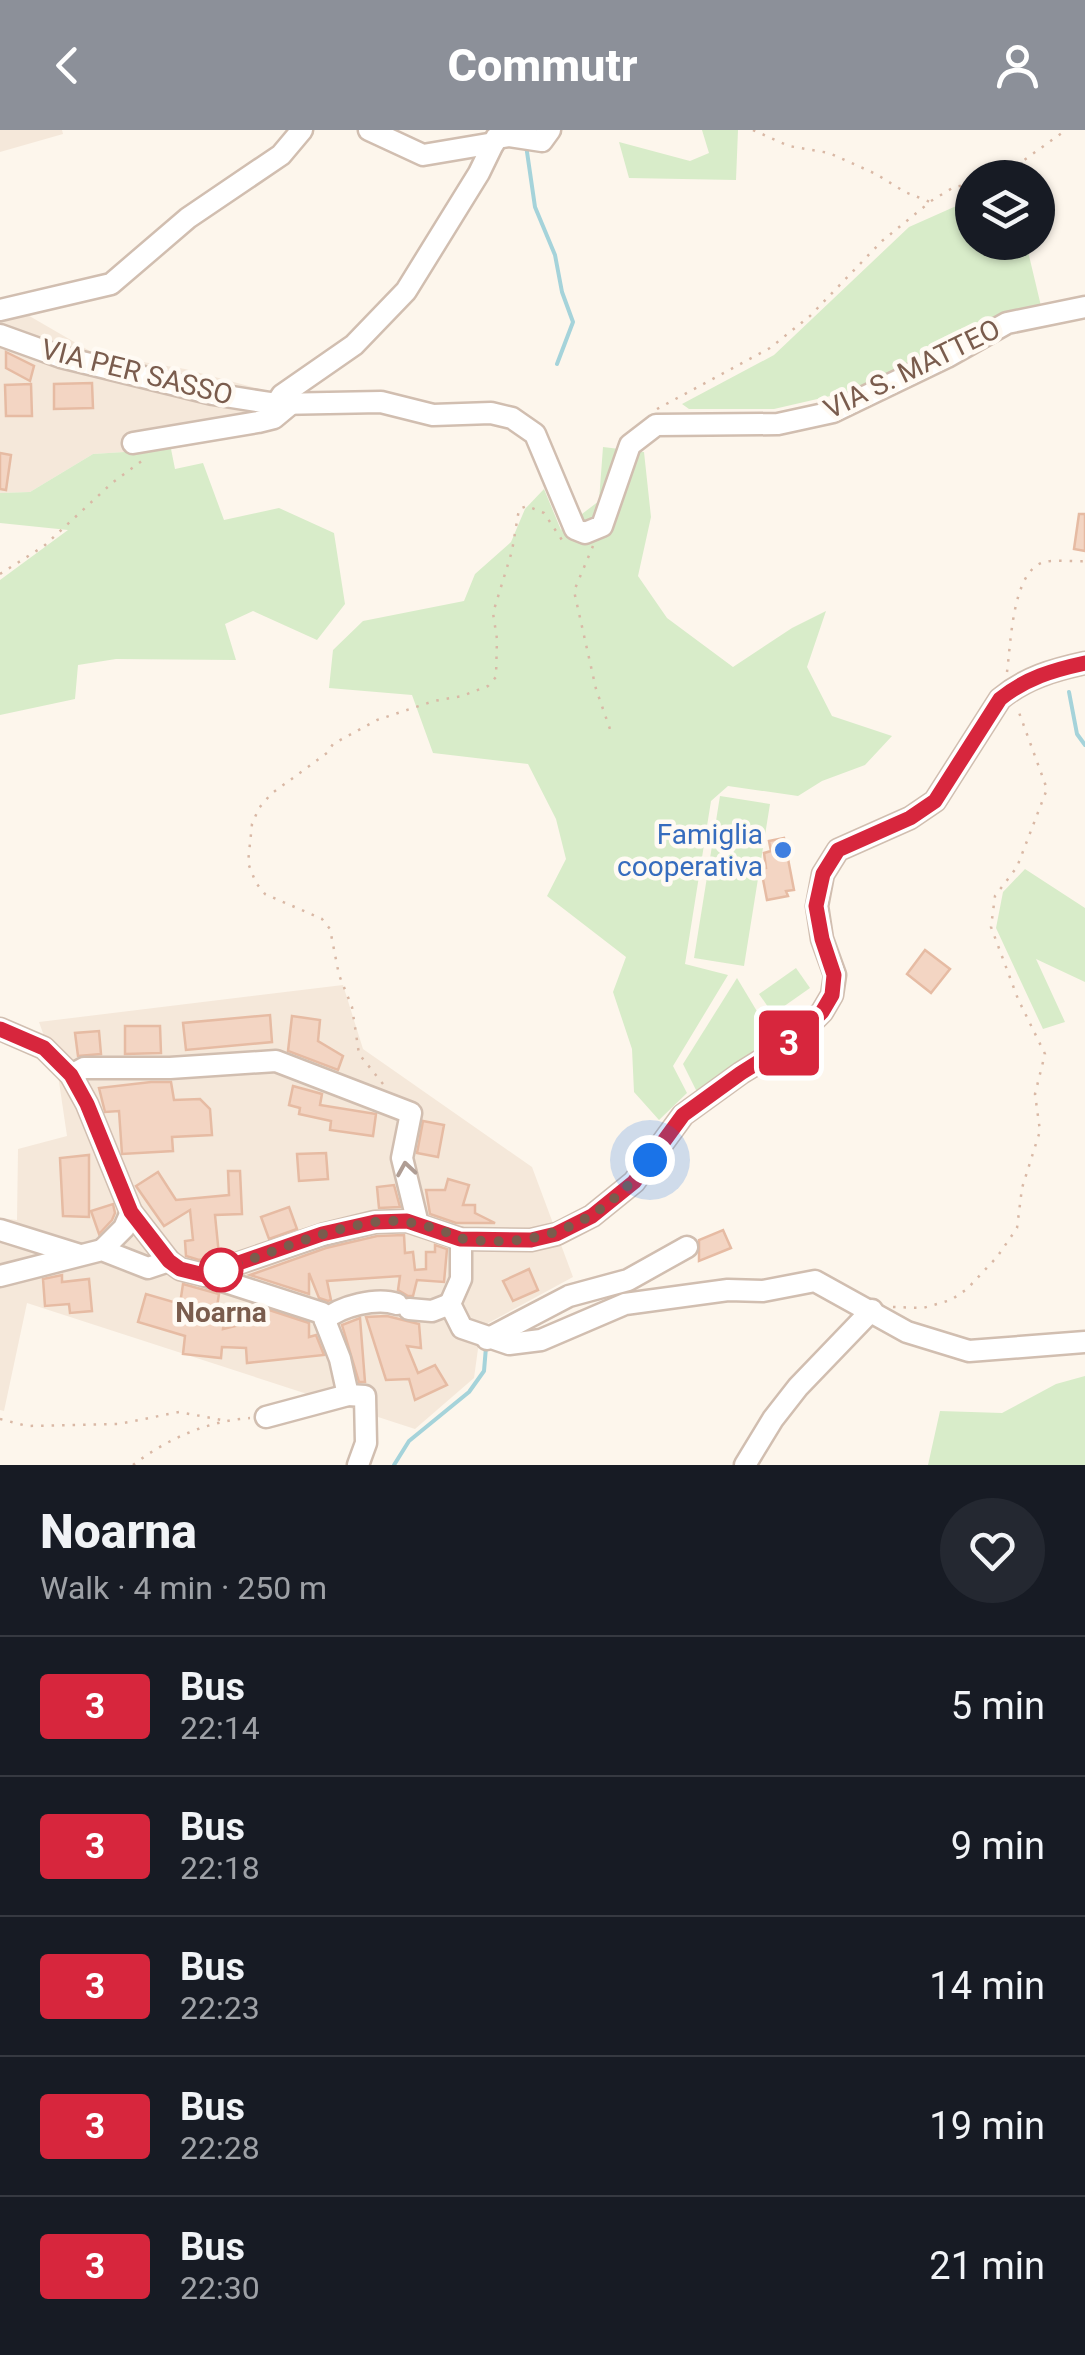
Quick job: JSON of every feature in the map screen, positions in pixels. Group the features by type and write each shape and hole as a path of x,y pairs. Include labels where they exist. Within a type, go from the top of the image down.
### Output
{"street":[{"path":"0,310 111,284 188,218 282,155 302,130"},
{"path":"368,130 423,156 541,136"},
{"path":"133,443 274,418 284,404 282,395 354,345 406,290 501,140"},
{"name":"VIA S. MATTEO","path":"602,526 630,444 656,426 778,424 833,412 948,357 1007,323 1085,307"},
{"name":"VIA PER SASSO","path":"0,335 61,357 213,394 284,404"},
{"path":"284,404 381,402 433,415 491,413 512,418 534,434 575,529 585,533 602,526"},
{"path":"204,1275 322,1234 375,1222 407,1221 460,1239 531,1240 556,1234 592,1216 634,1182 683,1115 794,1040 832,995 834,975 816,906 823,874 838,850 910,818 935,801 1000,699 1012,696 1052,670 1085,662"},
{"path":"0,1030 44,1048 71,1075 87,1104 131,1212 169,1261 180,1269 324,1317 336,1310 388,1301 432,1311 450,1304 461,1280 460,1239"},
{"path":"71,1075 84,1068 170,1068 276,1061 411,1113 402,1158 418,1224"},
{"path":"0,1276 102,1250 124,1228 131,1212"},
{"path":"0,1230 80,1255"},
{"path":"486,1338 569,1296 628,1280 687,1246"},
{"path":"102,1250 148,1268 169,1261"},
{"path":"450,1304 462,1328 510,1344 541,1340 625,1304 815,1281 907,1332 968,1350 1085,1342"},
{"path":"745,1465 798,1387 872,1310"},
{"path":"324,1317 348,1395"},
{"path":"266,1416 348,1395 364,1396 366,1443 358,1465"}],"path":[{"path":"753,130 789,146 829,153 930,202"},
{"path":"1024,160 1066,130"},
{"path":"649,413 770,348 810,316 882,240 955,187"},
{"path":"0,574 44,546 112,482 155,452"},
{"path":"384,1084 360,1054 352,1006 338,975 330,929 322,918 265,894 256,883 248,863 248,844 259,808 271,794 328,753 333,744 376,720 488,686 496,677 498,638 493,614 512,551 519,508 527,506 544,512 560,539 567,542 575,529"},
{"path":"602,526 574,591 596,689 611,732"},
{"path":"872,1310 923,1308 951,1300 997,1257 1017,1228 1022,1188 1040,1130 1035,1094 1045,1054 1018,999 991,927 995,896 1017,867 1047,789 1012,696 1018,595 1028,571 1046,561 1085,561"},
{"path":"0,1419 27,1426 119,1424 178,1412 222,1420 266,1416"},
{"path":"133,1465 159,1445 222,1420"}],"shaded area":[{"path":"0,130 62,130 63,134 0,152"},
{"path":"0,299 95,354 185,369 271,392 263,433 171,449 93,454 30,492 0,493"},
{"path":"343,985 363,1049 532,1167 573,1277 481,1327 474,1378 415,1429 27,1303 4,1411 0,1410 0,1218 17,1220 18,1149 67,1136 58,1075 39,1022"}],"green space":[{"path":"702,130 738,130 736,180 629,178 619,142 690,161 709,153"},
{"path":"955,207 955,260 1030,260 1041,306 865,388 774,409 689,409 682,404 774,355 909,227"},
{"path":"603,447 644,452 651,517 638,576 667,618 733,667 826,611 807,667 832,716 892,736 865,765 822,781 798,796 728,786 711,801 685,964 728,975 673,1066 687,1093 659,1120 634,1092 632,1049 613,992 626,957 547,896 566,859 556,819 528,764 433,753 412,695 329,688 333,650 363,621 464,601 475,574 511,542 525,509 544,489 561,530 599,501"},
{"path":"171,449 175,469 203,463 224,520 279,508 334,533 345,604 317,640 253,611 225,624 236,660 116,659 78,665 75,699 0,715 0,580 68,530 0,523 0,493 30,492 93,454"},
{"path":"720,796 770,804 744,966 694,958"},
{"path":"1025,869 1085,908 1085,982 1036,959 1065,1022 1043,1029 996,928 1003,892"},
{"path":"796,968 810,988 773,1014 759,994"},
{"path":"737,978 773,1038 697,1092 683,1064"},
{"path":"1085,1376 1085,1465 928,1465 940,1411 1002,1413 1056,1384"}],"building":[{"path":"6,352 34,366 30,381 6,368"},
{"path":"92,383 93,408 54,409 54,384"},
{"path":"31,384 32,416 6,416 5,385"},
{"path":"0,453 11,455 6,490 0,489"},
{"path":"1079,514 1085,514 1085,551 1074,549"},
{"path":"784,838 794,890 786,891 788,896 767,900 761,869 766,868 764,853 771,851 769,841"},
{"path":"925,950 950,969 931,993 907,974"},
{"path":"270,1015 272,1042 186,1050 183,1023"},
{"path":"292,1016 320,1020 318,1041 343,1056 338,1070 288,1051"},
{"path":"125,1026 160,1026 161,1053 125,1054"},
{"path":"99,1031 101,1054 78,1056 75,1033"},
{"path":"171,1082 174,1100 200,1099 210,1109 212,1135 172,1137 173,1151 122,1154 119,1111 105,1112 99,1088"},
{"path":"293,1086 322,1094 320,1105 376,1114 373,1136 330,1130 331,1121 299,1114 300,1108 289,1105"},
{"path":"423,1121 444,1125 438,1157 417,1153"},
{"path":"326,1153 328,1179 299,1181 297,1154"},
{"path":"89,1155 89,1217 63,1216 60,1158"},
{"path":"228,1171 240,1171 242,1214 215,1215 219,1255 199,1260 186,1256 185,1241 193,1240 190,1210 164,1226 136,1186 158,1172 176,1200 229,1195"},
{"path":"448,1179 469,1185 463,1205 475,1205 475,1213 495,1223 456,1223 430,1214 426,1190 445,1190"},
{"path":"394,1185 400,1207 379,1208 377,1187"},
{"path":"113,1204 112,1220 99,1234 91,1211"},
{"path":"289,1207 297,1229 269,1239 261,1217"},
{"path":"723,1230 731,1248 699,1261 699,1240"},
{"path":"404,1235 405,1253 413,1252 415,1270 426,1269 426,1252 435,1252 435,1245 447,1249 444,1282 417,1280 413,1296 408,1296 398,1290 400,1276 327,1281 331,1300 328,1301 319,1298 309,1273 309,1294 250,1275 326,1248 377,1236"},
{"path":"529,1269 538,1290 513,1301 503,1281"},
{"path":"62,1275 62,1282 89,1279 92,1311 70,1313 69,1304 45,1306 43,1279"},
{"path":"183,1284 219,1294 215,1320 224,1321 223,1329 259,1320 260,1307 309,1323 309,1337 316,1335 324,1355 247,1363 246,1348 222,1347 221,1358 183,1354 185,1336 138,1322 146,1294 180,1304"},
{"path":"387,1316 419,1324 421,1348 407,1346 418,1373 435,1365 447,1385 415,1400 409,1379 386,1380 366,1317"},
{"path":"360,1318 365,1382 359,1382 342,1325"}],"waterway":[{"path":"526,145 535,207 555,255 573,322 557,364"},
{"path":"1069,692 1077,734 1085,745"},
{"path":"394,1465 409,1441 469,1392 484,1371 486,1347"}],"bus line":[{"name":"3","path":"0,1029 44,1048 71,1075 87,1104 131,1212 169,1261 180,1269 204,1275 322,1234 375,1222 407,1221 460,1239 531,1240 556,1234 592,1216 634,1182 683,1115 794,1040 822,1012 832,995 834,975 816,906 823,874 838,850 910,818 935,801 1000,699 1013,688 1052,670 1085,663"}],"place":[{"name":"Famiglia cooperativa","path":"783,850"},
{"name":"Noarna","path":"221,1270"}],"route":[{"path":"221,1270 322,1234 375,1222 407,1221 460,1239 531,1240 556,1234 592,1216 634,1182 650,1160"}]}
